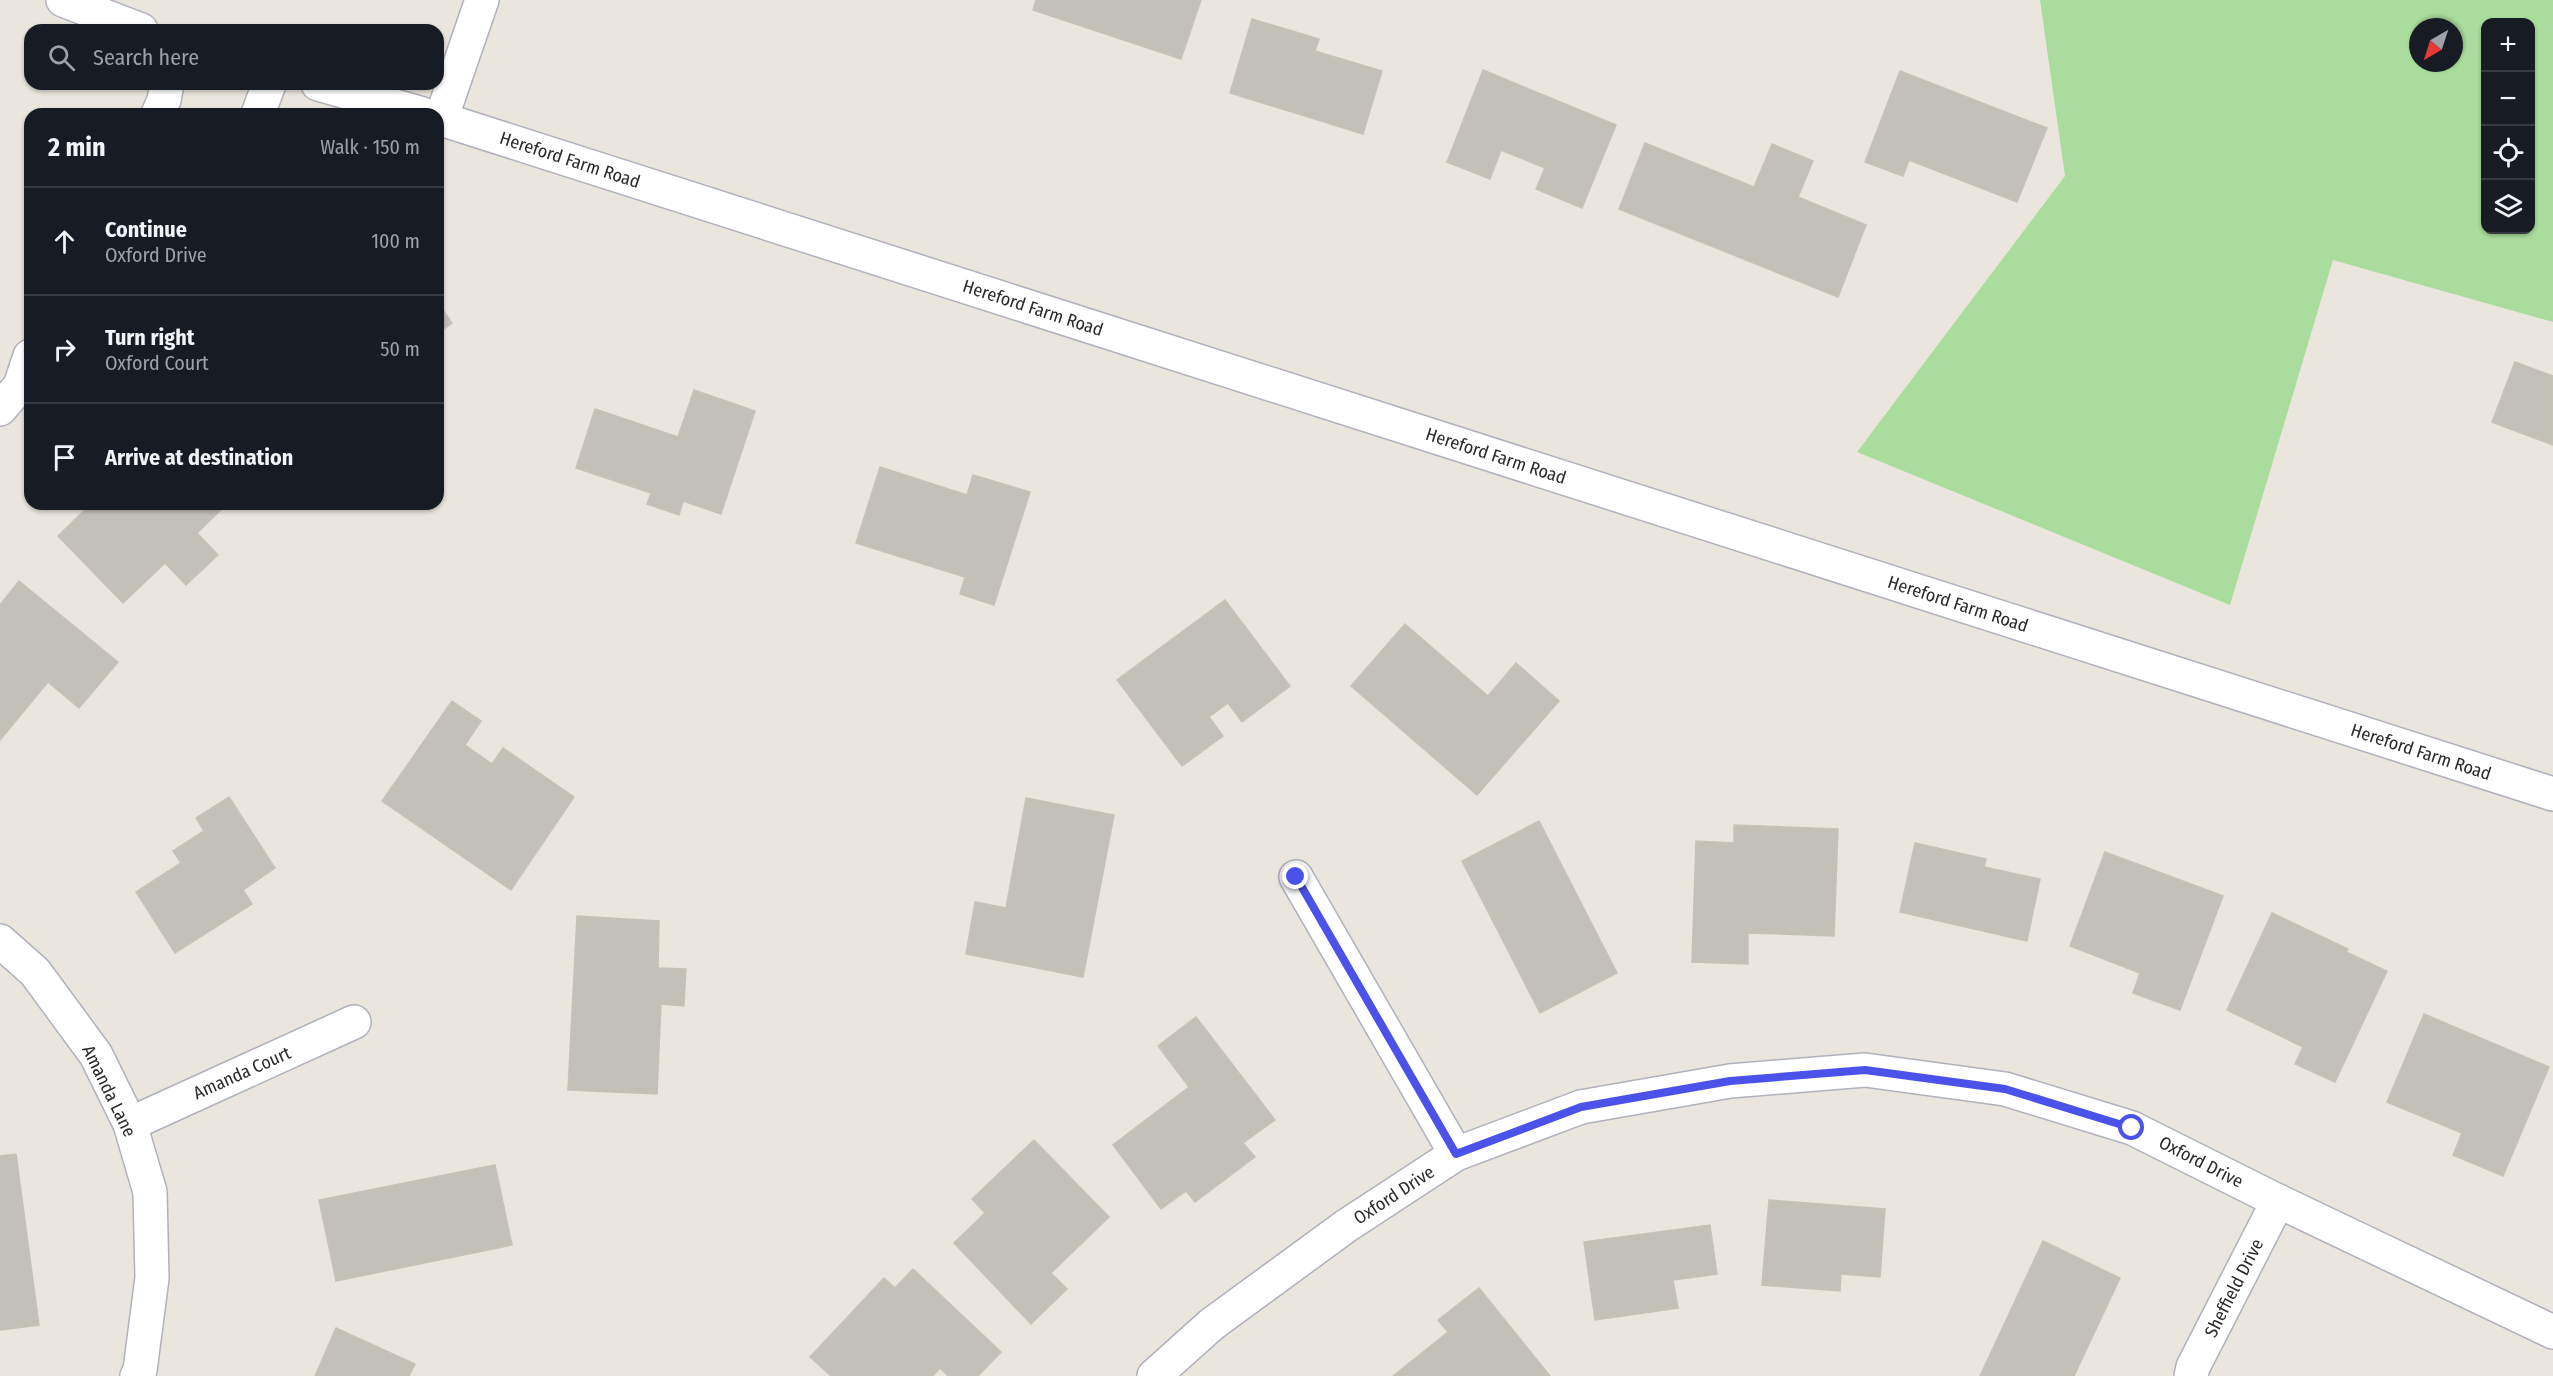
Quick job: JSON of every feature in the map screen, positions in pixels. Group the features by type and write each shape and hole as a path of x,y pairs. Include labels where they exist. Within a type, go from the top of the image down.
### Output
{"street":[{"path":"63,0 125,24"},
{"path":"438,108 482,0"},
{"path":"160,108 165,90"},
{"path":"260,108 267,90"},
{"name":"Hereford Farm Road","path":"339,90 402,108"},
{"name":"Hereford Farm Road","path":"444,120 2553,794"},
{"path":"1296,877 1456,1154"},
{"name":"Amanda Lane","path":"0,941 35,972 96,1055 130,1124 150,1192 152,1278 140,1370 137,1376"},
{"name":"Amanda Court","path":"130,1124 354,1022"},
{"name":"Oxford Drive","path":"1154,1376 1212,1324 1346,1226 1456,1154 1581,1107 1730,1081 1865,1070 2005,1089 2132,1128 2278,1201 2553,1332"},
{"name":"Sheffield Drive","path":"2191,1376 2193,1367 2278,1201"}],"green space":[{"path":"2040,0 2553,0 2553,322 2333,260 2230,605 1857,452 2065,176"}],"building":[{"path":"1036,0 1201,0 1181,59 1033,10"},
{"path":"1252,19 1319,39 1315,51 1382,71 1363,134 1230,93"},
{"path":"1483,70 1616,125 1582,208 1536,189 1545,168 1501,150 1490,179 1447,162"},
{"path":"1900,71 2047,128 2017,202 1909,160 1903,176 1865,162"},
{"path":"1645,143 1754,187 1772,144 1813,161 1798,197 1866,225 1838,297 1619,209"},
{"path":"444,312 452,323 444,329"},
{"path":"2515,362 2553,376 2553,445 2492,422"},
{"path":"694,390 755,411 721,514 683,501 679,515 647,504 651,493 576,468 595,409 678,437"},
{"path":"880,467 967,495 973,475 1030,492 994,605 960,594 965,577 856,543"},
{"path":"85,510 221,510 197,533 218,555 186,585 165,563 123,603 58,536"},
{"path":"19,581 118,662 79,708 48,682 0,740 0,605"},
{"path":"1225,600 1290,686 1242,722 1228,703 1209,717 1223,736 1182,766 1117,680"},
{"path":"1405,624 1488,696 1516,663 1559,701 1477,795 1351,686"},
{"path":"452,701 481,721 465,745 492,764 503,748 574,797 511,890 382,801"},
{"path":"229,797 275,868 243,890 252,904 175,953 136,892 181,863 173,851 204,831 196,818"},
{"path":"1026,798 1114,815 1083,977 966,954 975,902 1006,908"},
{"path":"1539,821 1617,973 1540,1013 1462,861"},
{"path":"1734,825 1838,829 1834,936 1748,933 1748,964 1692,962 1696,841 1734,843"},
{"path":"1915,843 1986,859 1984,867 2040,879 2027,941 1900,912"},
{"path":"2105,852 2223,896 2180,1010 2133,993 2140,973 2070,946"},
{"path":"2272,913 2348,949 2346,952 2387,971 2335,1082 2295,1064 2303,1047 2227,1010"},
{"path":"577,916 659,921 658,968 686,969 684,1006 661,1004 657,1094 568,1090"},
{"path":"2424,1014 2549,1067 2503,1176 2453,1155 2462,1133 2387,1102"},
{"path":"1196,1017 1275,1120 1243,1143 1255,1157 1195,1202 1186,1191 1161,1209 1113,1145 1189,1087 1158,1046"},
{"path":"1034,1140 1109,1217 1051,1273 1067,1289 1031,1324 954,1243 985,1213 972,1199"},
{"path":"16,1154 39,1325 0,1330 0,1156"},
{"path":"495,1165 512,1245 336,1281 319,1200"},
{"path":"1769,1200 1885,1209 1880,1277 1841,1274 1840,1291 1762,1285"},
{"path":"1710,1225 1717,1274 1673,1280 1678,1308 1595,1320 1584,1242"},
{"path":"2043,1241 2120,1278 2074,1376 1980,1376"},
{"path":"913,1269 1001,1352 978,1376 948,1376 940,1368 933,1376 831,1376 810,1357 884,1278 895,1288"},
{"path":"1479,1288 1550,1376 1393,1376 1448,1332 1438,1320"},
{"path":"336,1328 415,1364 409,1376 315,1376"}],"route":[{"path":"1296,877 1456,1154 1581,1107 1730,1081 1865,1070 2005,1089 2132,1128"}]}
